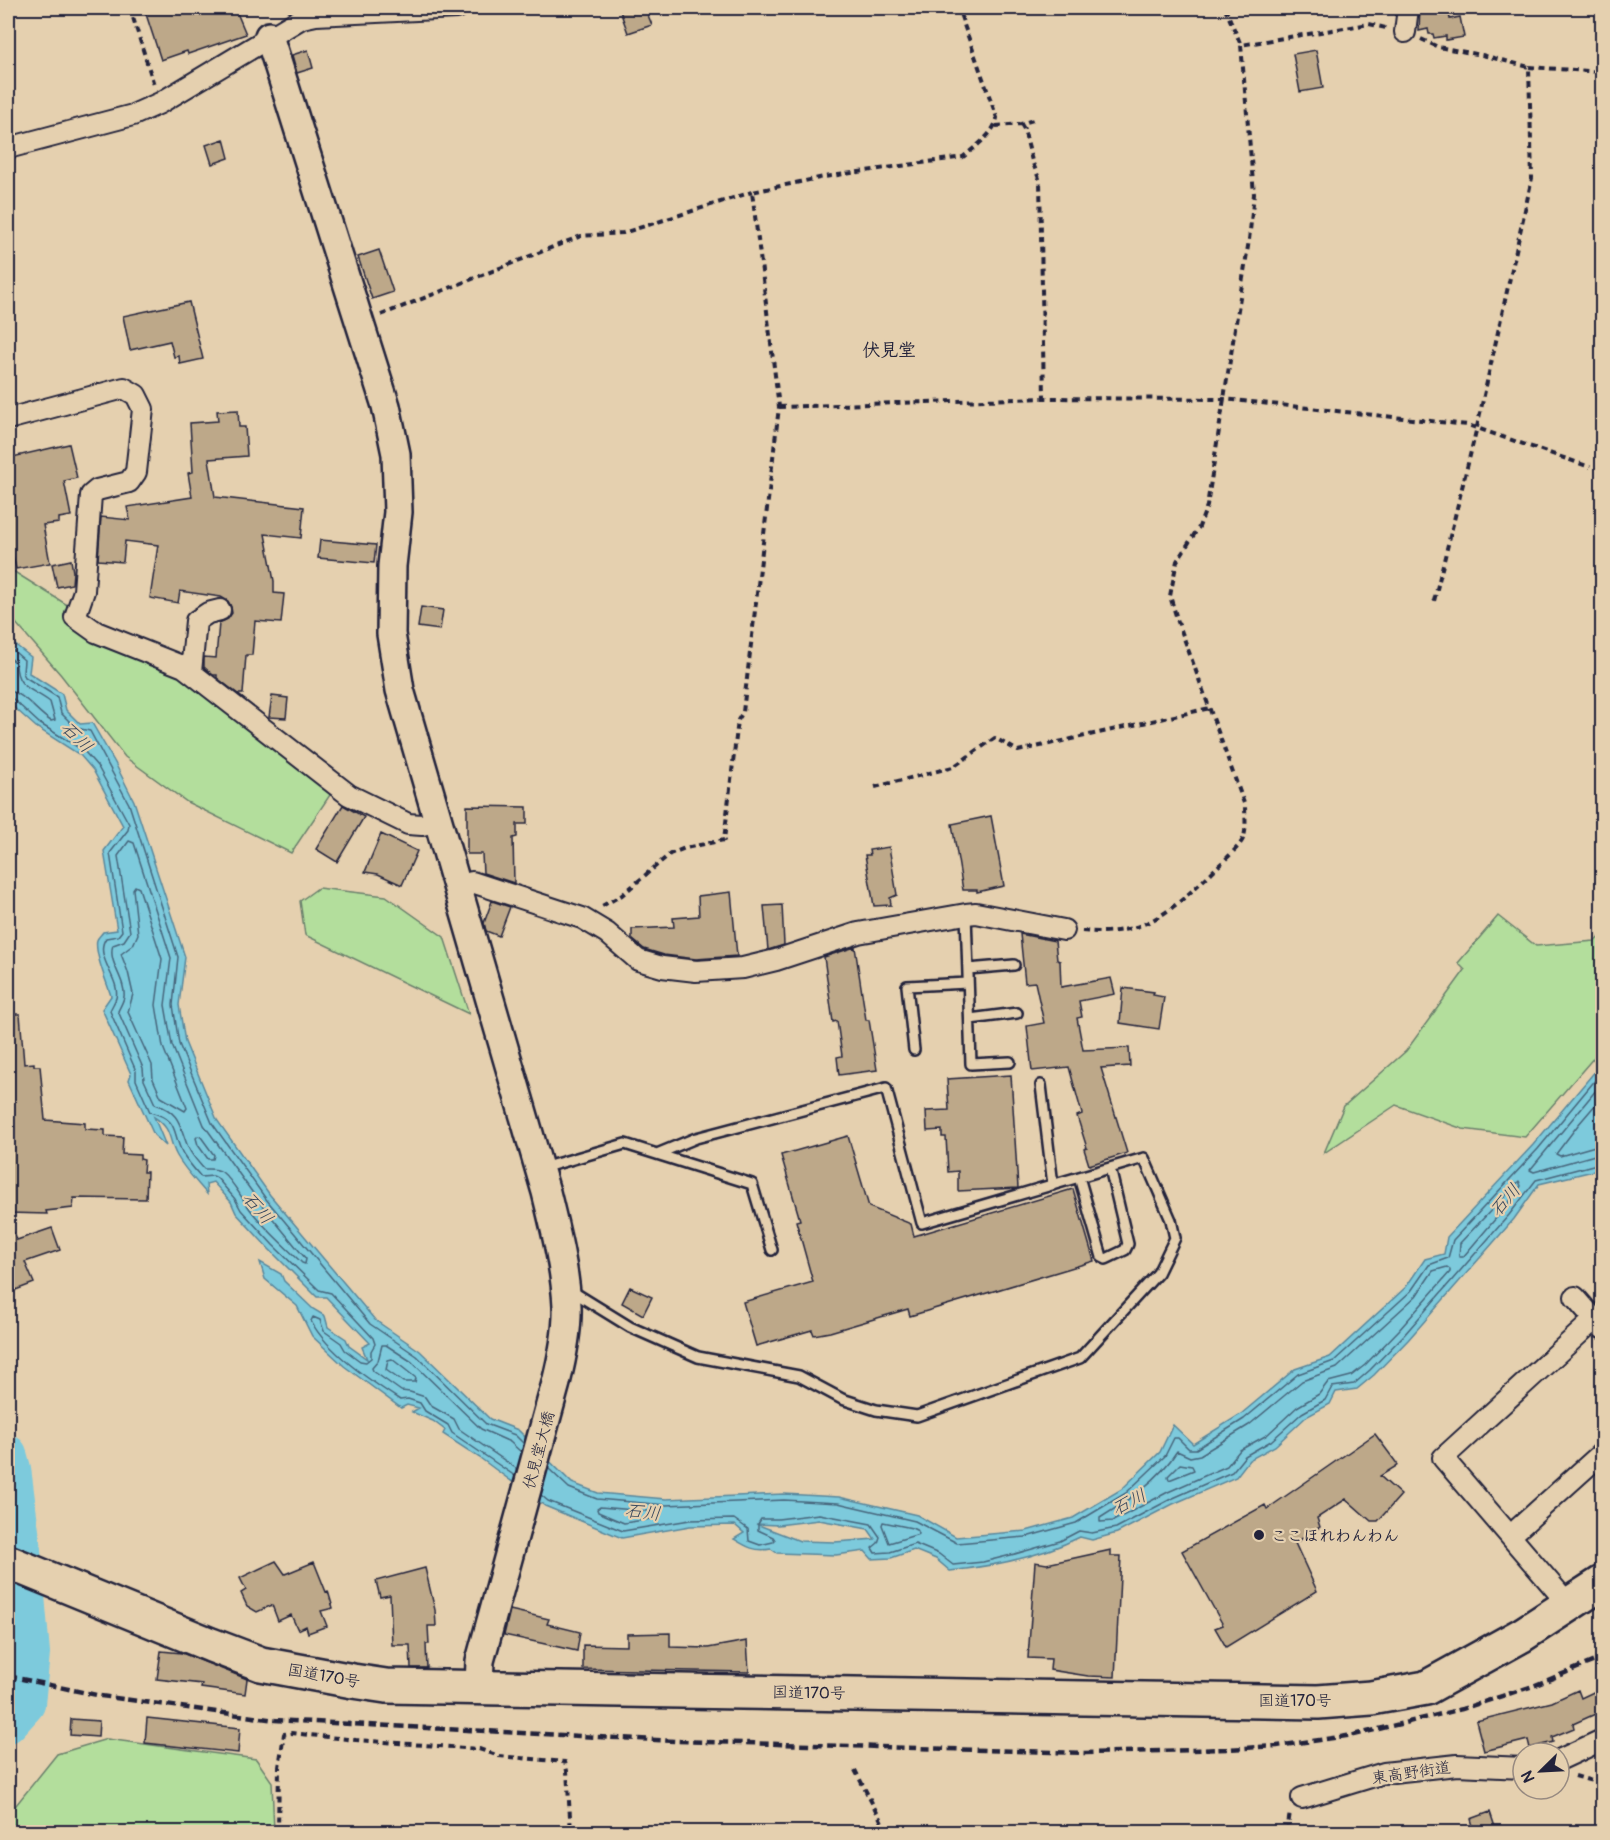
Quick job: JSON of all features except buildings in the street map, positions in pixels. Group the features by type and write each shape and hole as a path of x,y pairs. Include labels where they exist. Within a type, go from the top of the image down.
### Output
{"highway":[{"name":"国道170号","path":"20,1567 261,1664 386,1686 1318,1701 1371,1698 1426,1688 1522,1635 1602,1583"}],"street":[{"path":"8,148 133,115 160,103 302,18 316,15 457,8"},
{"path":"1405,32 1408,8"},
{"name":"伏見堂大橋","path":"269,36 386,406 396,454 398,512 392,566 391,634 400,690 540,1169 561,1251 566,1297 563,1352 480,1661 479,1687"},
{"path":"8,419 124,388 136,395 143,409 136,472 129,482 97,490 91,495 84,591 75,617 96,632 184,667 349,795 408,824 423,825 438,821"},
{"path":"191,672 196,621 208,612 220,610"},
{"path":"457,887 472,882 580,917 607,933 638,960 662,967 696,971 743,968 776,960 858,933 966,914 976,913 1064,930"},
{"path":"1569,1605 1443,1458 1599,1324 1575,1297"},
{"path":"1510,1536 1602,1453"},
{"path":"1571,1760 1579,1752 1602,1740"},
{"name":"東高野街道","path":"1302,1798 1384,1773 1457,1765 1511,1767"}],"lane":[{"path":"966,914 971,1064 1010,1062"},
{"path":"968,969 1014,965"},
{"path":"914,1050 907,986 968,982"},
{"path":"970,1019 1017,1013"},
{"path":"1041,1084 1053,1185"},
{"path":"566,1297 587,1299 630,1327 698,1357 799,1376 842,1399 876,1410 917,1416 1080,1358 1158,1273 1175,1238 1171,1220 1144,1158 922,1223 886,1088 696,1138 657,1154"},
{"path":"540,1169 625,1144 752,1184 772,1250"},
{"path":"1079,1177 1102,1257 1106,1258 1125,1250 1128,1244 1110,1168"}],"path":[{"path":"130,8 160,103"},
{"path":"360,323 581,236 623,233 752,192 824,177 963,157 996,126 998,118 958,8"},
{"path":"1064,930 1092,932 1122,930 1139,927 1157,919 1180,903 1243,839 1245,807 1170,596 1177,561 1199,527 1207,506 1254,195 1241,45 1225,8"},
{"path":"1241,45 1369,24 1405,32 1437,47 1529,67 1602,72"},
{"path":"1434,601 1477,426 1532,178 1529,67"},
{"path":"996,126 1021,124 1033,120"},
{"path":"1021,124 1040,182 1044,398"},
{"path":"580,917 622,895 670,854 685,848 724,840 738,720 743,711 779,407 752,192"},
{"path":"779,407 1044,398 1224,399 1477,426 1590,467"},
{"path":"875,787 953,767 995,738 1018,751 1210,708"},
{"path":"278,1833 279,1767 284,1734 291,1733 479,1749 499,1756 565,1762 571,1833"},
{"path":"479,1741 479,1749"},
{"path":"855,1770 887,1833"},
{"path":"1571,1773 1602,1784"}],"green space":[{"path":"8,568 186,679 332,792 291,853 187,802 125,757 61,675 8,614"},
{"path":"318,888 386,896 444,937 469,1014 305,935 300,901"},
{"path":"1498,916 1536,946 1595,941 1602,935 1602,1048 1525,1137 1463,1129 1396,1105 1324,1153 1344,1106 1406,1051 1465,970 1458,963"},
{"path":"107,1739 256,1759 272,1782 274,1832 8,1832 8,1815 57,1754"}],"water":[{"name":"石川","path":"9,640 31,657 29,673 62,694 66,710 80,724 92,723 134,801 185,957 179,1005 185,1042 217,1120 270,1195 375,1320 420,1351 490,1419 518,1430 572,1483 598,1493 666,1499 784,1494 839,1497 917,1515 956,1537 1026,1531 1073,1518 1122,1489 1160,1452 1173,1425 1193,1444 1241,1414 1295,1369 1330,1357 1406,1287 1425,1259 1444,1254 1447,1237 1533,1145 1602,1063 1602,1164 1597,1170 1539,1184 1514,1219 1408,1340 1357,1389 1336,1392 1330,1404 1306,1417 1275,1446 1249,1460 1236,1477 1173,1504 1117,1533 1092,1540 1080,1537 1017,1560 950,1571 936,1559 914,1550 891,1558 872,1559 865,1551 836,1555 777,1553 771,1549 756,1549 734,1539 744,1533 735,1525 690,1526 622,1538 545,1506 443,1434 445,1430 433,1421 412,1412 419,1408 407,1405 401,1408 344,1366 312,1336 297,1306 265,1279 260,1262 281,1274 284,1281 313,1309 325,1316 328,1327 346,1339 349,1346 367,1359 362,1347 370,1343 326,1297 317,1297 269,1249 236,1213 231,1202 213,1182 206,1184 207,1194 180,1161 167,1130 154,1117 166,1146 154,1135 129,1080 131,1074 102,1009 111,996 99,960 97,940 103,932 117,930 104,851 123,826 93,770 80,755 36,727 8,702","holes":["819,1520 868,1529 875,1539 835,1542 800,1541 756,1524 778,1525"]}],"waterway":[{"path":"8,1454 21,1539 31,1653 26,1704 8,1724"}],"railway":[{"path":"8,1676 101,1696 275,1720 675,1741 1086,1753 1277,1746 1354,1735 1462,1709 1533,1686 1602,1658"}],"place":[{"name":"ここほれわんわん","path":"1259,1535"}],"district":[{"name":"伏見堂","path":"889,350"}]}
